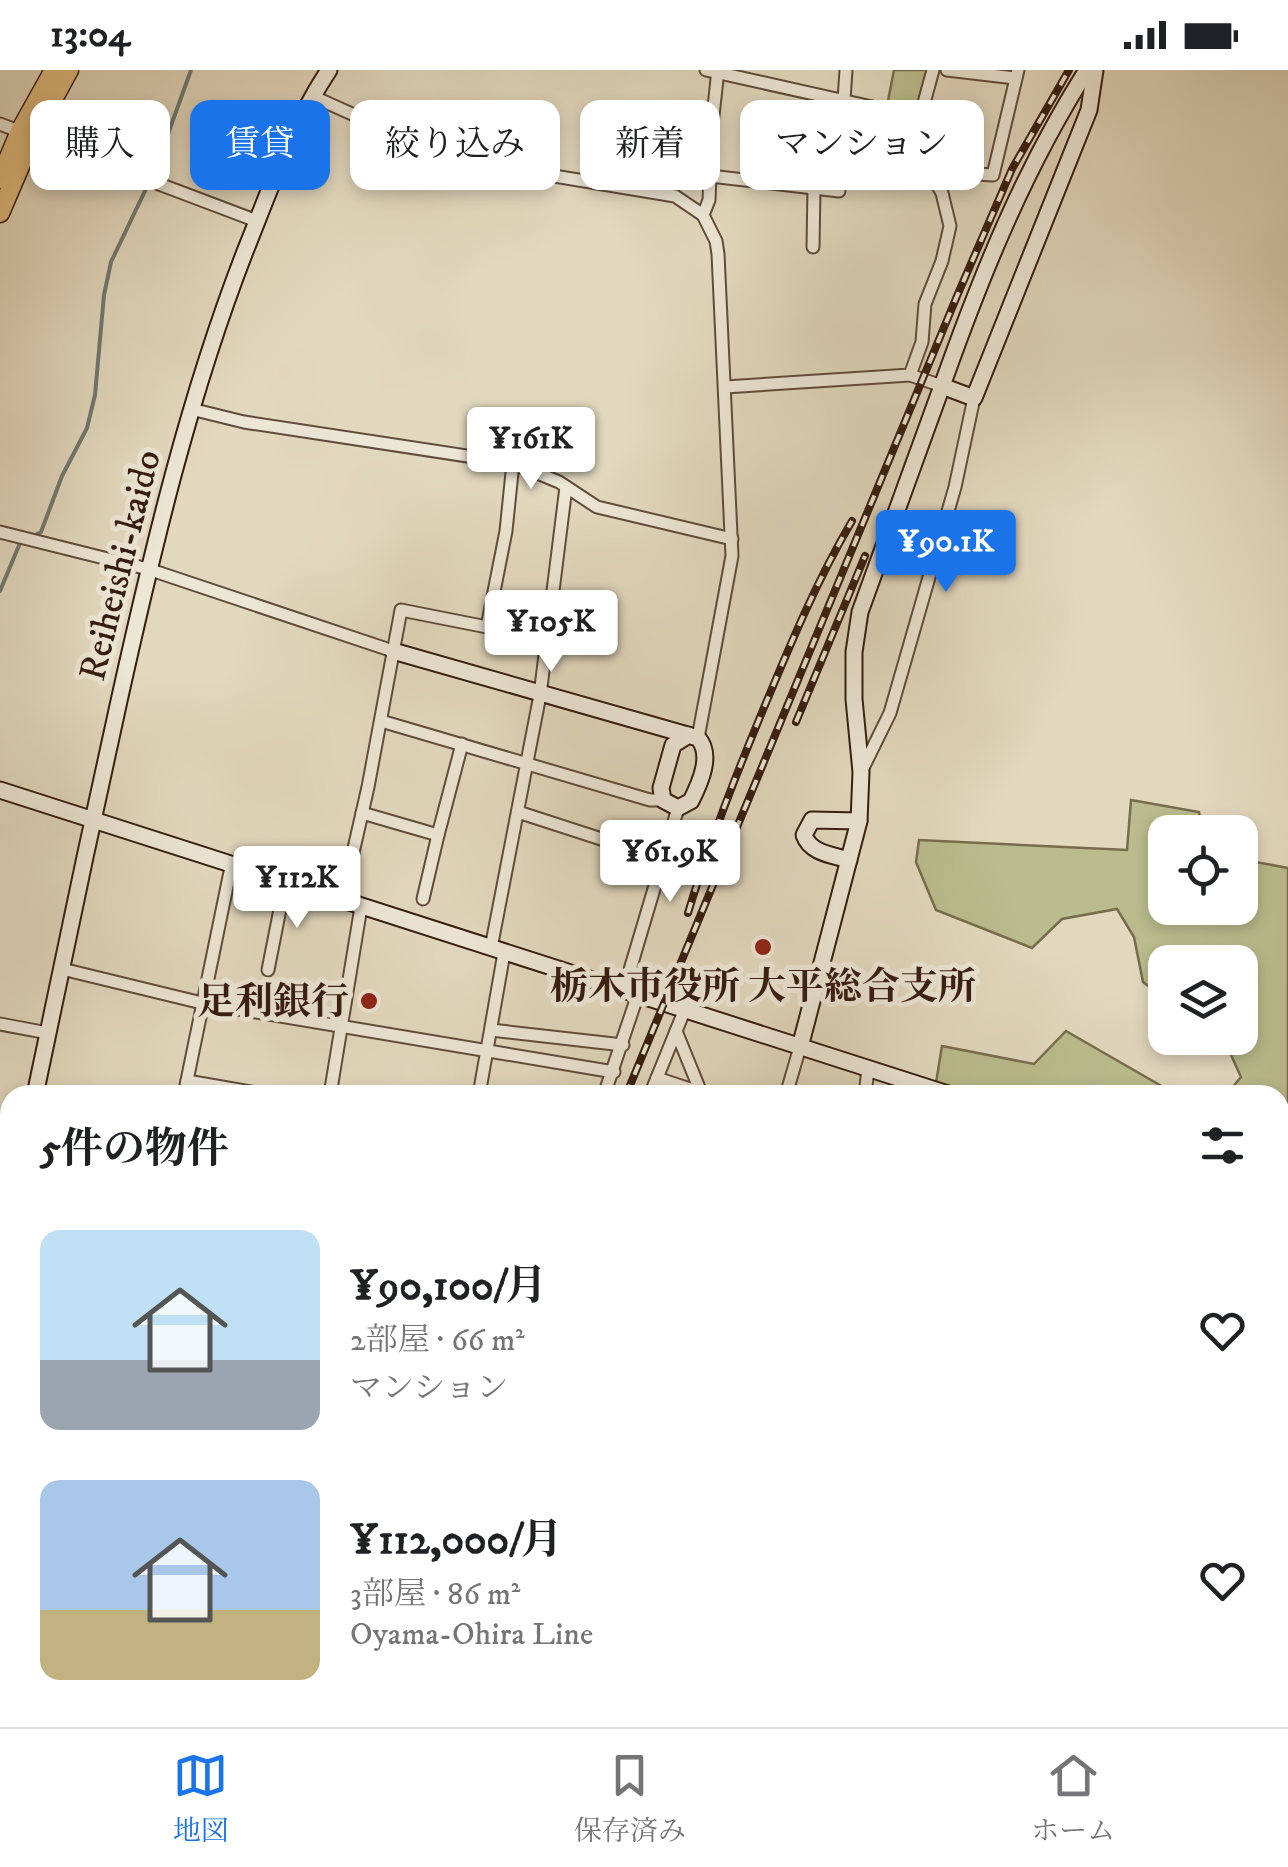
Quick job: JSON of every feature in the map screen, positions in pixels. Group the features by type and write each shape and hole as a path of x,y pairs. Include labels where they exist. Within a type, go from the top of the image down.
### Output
{"main road":[{"path":"0,212 54,70"},
{"path":"0,179 69,70"}],"street":[{"name":"Reiheishi-kaido","path":"37,1085 148,569 191,409 223,308 258,221 312,96 329,70"},
{"path":"713,100 714,71 844,100 846,70"},
{"path":"926,100 933,70"},
{"path":"947,70 1016,74 993,176 984,176"},
{"path":"789,1085 859,822 861,772 854,667 860,612 973,300 1016,197 1056,118 1087,70"},
{"path":"861,772 890,713 955,487 974,398 1090,110 1095,70"},
{"path":"312,96 403,137 475,163 663,192 690,204 702,215 716,241 732,556 694,737"},
{"path":"0,124 258,221"},
{"path":"702,215 709,190"},
{"path":"813,247 814,190"},
{"path":"910,375 922,342 925,304 942,261 950,226 940,190"},
{"path":"725,387 910,375 974,398"},
{"path":"191,409 257,424 513,463 566,486 597,506 732,539"},
{"path":"342,901 401,610 488,627 506,532 513,463"},
{"path":"481,1085 518,812 540,695 566,486"},
{"path":"0,532 148,569 393,651 694,737 704,744 706,756 691,801 670,804 381,721"},
{"path":"488,623 548,633"},
{"path":"608,1085 623,1045 631,992 662,859 670,804 661,788 673,745 666,729"},
{"path":"673,745 694,737"},
{"path":"423,899 462,744"},
{"path":"0,790 918,1085"},
{"path":"518,812 662,859"},
{"path":"362,813 438,835"},
{"path":"849,860 815,850 804,836 812,820 859,822"},
{"path":"187,1085 232,867"},
{"path":"268,970 286,884"},
{"path":"332,1085 362,907"},
{"path":"62,969 202,1003 614,1072"},
{"path":"654,1085 685,1010"},
{"path":"0,1024 48,1033"},
{"path":"491,1030 623,1045"},
{"path":"676,1031 700,1085"},
{"path":"866,1085 868,1069"},
{"path":"657,1078 678,1085"},
{"path":"188,1081 211,1085"}],"green space":[{"path":"894,70 927,70 919,100 888,100"},
{"path":"1131,800 1199,812 1199,815 1148,815 1148,925 1258,925 1258,862 1288,868 1288,1085 1234,1085 1241,1077 1231,1055 1258,1055 1258,945 1148,945 1148,986 1143,982 1134,937 1117,909 1062,919 1032,948 936,910 916,862 919,840 1127,850"},
{"path":"1066,1031 1160,1085 936,1085 942,1046 1034,1064"}],"waterway":[{"path":"32,537 41,532 62,476 87,428 95,395 104,295 111,262 155,170 191,70"},
{"path":"0,591 24,541"}],"railway":[{"path":"630,1085 957,296 1012,169 1069,70"},
{"path":"688,913 723,810 773,686 815,590 852,521"},
{"path":"796,722 865,556"}],"place":[{"name":"栃木市役所 大平総合支所","path":"763,947"},
{"name":"足利銀行","path":"369,1001"}]}
